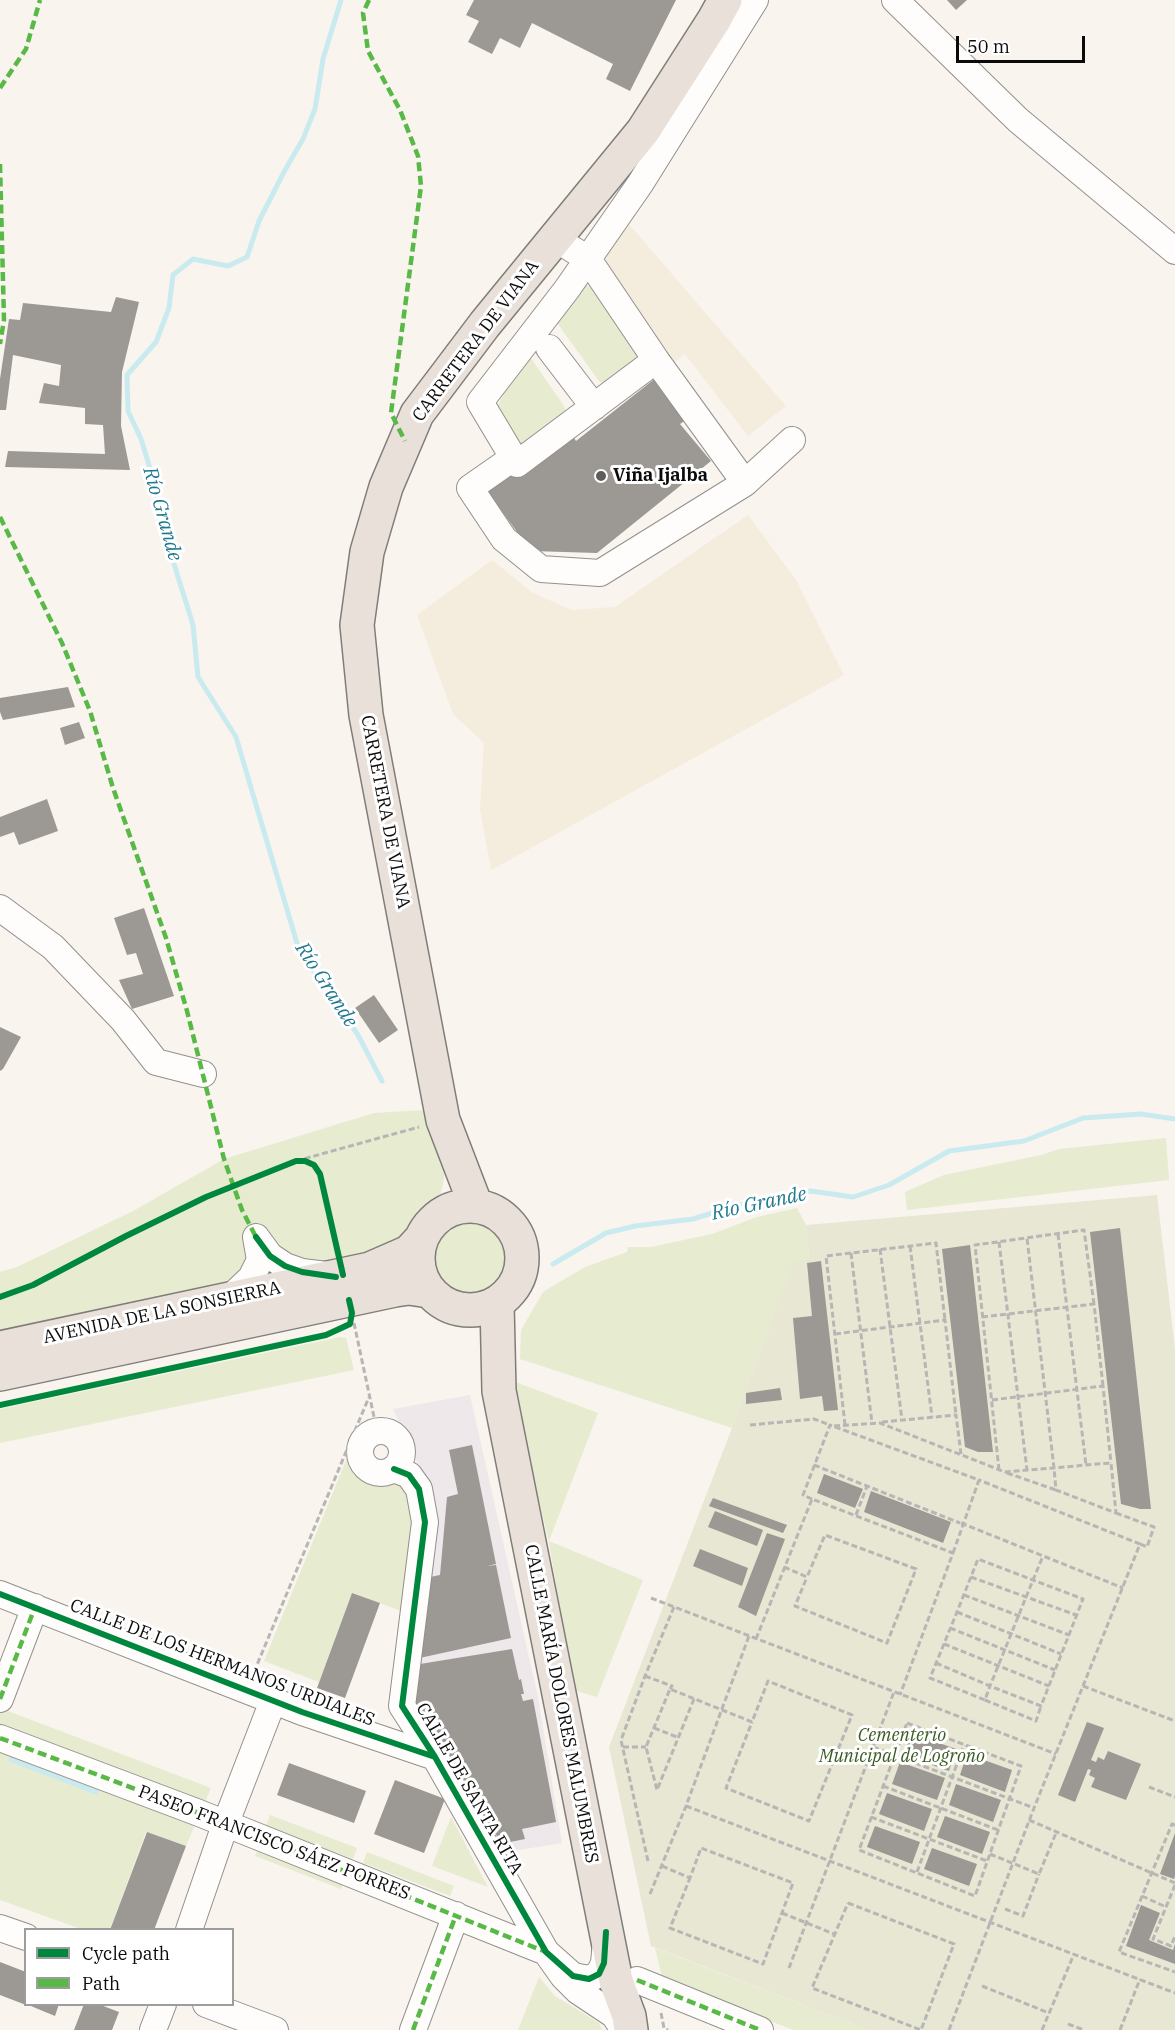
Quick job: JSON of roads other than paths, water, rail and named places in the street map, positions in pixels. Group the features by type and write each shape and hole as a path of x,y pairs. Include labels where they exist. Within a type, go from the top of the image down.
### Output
{"main road":[{"name":"CARRETERA DE VIANA","path":"428,1229 444,1179 443,1120 366,715 357,625 367,552 386,487 417,414 485,324 643,131 725,0"},
{"name":"CARRETERA DE VIANA","path":"443,1120 476,1206"},
{"path":"461,1206 476,1206 492,1210 505,1219 515,1231 521,1246 522,1262 518,1278 510,1292 497,1303 470,1310 446,1305 429,1291 418,1266 418,1252 428,1229 447,1211 461,1206"},
{"name":"AVENIDA DE LA SONSIERRA","path":"0,1348 370,1269 409,1252 428,1229"},
{"name":"AVENIDA DE LA SONSIERRA","path":"0,1374 395,1290 409,1288 429,1291"},
{"name":"CALLE MARÍA DOLORES MALUMBRES","path":"497,1303 499,1391 616,1981 631,2026"},
{"name":"CALLE MARÍA DOLORES MALUMBRES","path":"456,1308 481,1347 499,1391"}],"street":[{"path":"656,360 517,464 480,402 567,289 640,184 755,0"},
{"path":"895,0 1018,120 1175,251"},
{"path":"556,239 588,259 656,360 745,483"},
{"path":"549,348 594,407"},
{"path":"513,458 470,488 504,539 541,569 600,573 745,483 792,440"},
{"path":"0,908 53,947 123,1020 156,1062 202,1074"},
{"path":"229,1299 251,1278 260,1260 256,1237 270,1256 285,1266 302,1272 336,1276"},
{"name":"CALLE DE SANTA RITA","path":"377,1431 364,1438 361,1444 359,1451 363,1464 374,1473 394,1469 409,1475 419,1489 425,1522 402,1706 435,1757 546,1952 573,1976 589,1978 598,1974 604,1963 606,1932"},
{"name":"CALLE DE LOS HERMANOS URDIALES","path":"0,1594 273,1701 435,1757"},
{"path":"0,1699 35,1607"},
{"path":"189,1928 225,1825 273,1701"},
{"name":"PASEO FRANCISCO SÁEZ PORRES","path":"0,1738 546,1952"},
{"path":"412,2030 456,1915"},
{"path":"0,1928 24,1936"},
{"path":"546,1952 563,1976 579,1991 631,2026"},
{"path":"637,1980 760,2030"},
{"path":"153,2030 162,2006"},
{"path":"211,2006 275,2030"}],"water":[{"path":"12,1751 101,1784 97,1795 8,1761"}],"waterway":[{"name":"Río Grande","path":"341,0 323,59 315,109 303,139 259,221 247,257 228,266 193,259 173,275 169,308 156,342 127,375 128,411 141,439 149,465 170,551 193,625 198,677 236,737 299,950 358,1035 382,1081"},
{"name":"Río Grande","path":"553,1264 606,1233 635,1226 693,1219 735,1206 811,1191 853,1197 889,1185 949,1151 1024,1141 1083,1118 1141,1114 1175,1119"}],"place":[{"name":"Viña Ijalba","path":"601,476"}],"park label":[{"name":"Cementerio Municipal de Logroño","path":"902,1746"}]}
